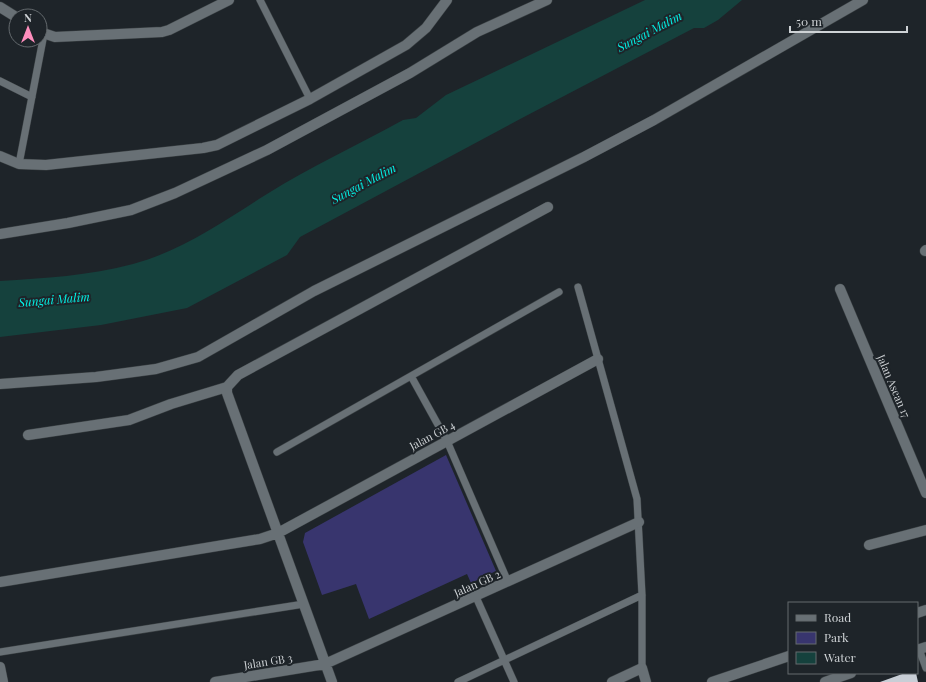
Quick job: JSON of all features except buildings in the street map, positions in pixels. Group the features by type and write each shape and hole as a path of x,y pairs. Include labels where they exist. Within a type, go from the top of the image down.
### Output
{"street":[{"path":"48,35 55,37 162,32 230,0"},
{"path":"0,156 20,164 46,165 203,148 230,139 310,99 417,37 426,28 447,0"},
{"path":"0,234 68,223 131,210 175,193 267,150 410,73 477,32 547,0"},
{"path":"0,384 111,375 156,368 198,357 314,291 584,157 654,120 863,0"},
{"path":"28,435 129,420 171,404 227,387 238,375 548,207"},
{"name":"Jalan Asean 17","path":"840,289 926,493"},
{"name":"Jalan GB 4","path":"0,582 260,538 278,532 598,359"},
{"path":"227,387 227,393 332,682"},
{"name":"Jalan GB 2","path":"326,664 639,522"},
{"path":"869,545 926,530"},
{"path":"712,682 788,656"},
{"name":"Jalan GB 3","path":"215,682 326,664"},
{"path":"0,667 3,682"},
{"path":"612,682 642,668 646,682"},
{"path":"825,682 848,674"}],"lane":[{"path":"260,0 310,99"},
{"path":"20,164 40,48"},
{"path":"0,81 32,97"},
{"path":"578,286 637,499 642,595 642,668"},
{"path":"277,452 559,292"},
{"path":"411,376 447,441 508,582"},
{"path":"458,682 505,662 642,595"},
{"path":"476,597 514,682"},
{"path":"0,652 304,604"},
{"path":"921,649 926,668"}],"green space":[{"path":"446,455 496,571 471,583 467,574 369,619 356,584 322,595 303,542 305,533"}],"water":[{"name":"Sungai Malim","path":"645,0 742,0 718,20 704,28 694,28 300,237 287,255 187,308 101,325 0,337 0,281 66,276 100,271 133,264 169,251 219,225 283,184 317,165 403,120 416,118 446,95"}]}
